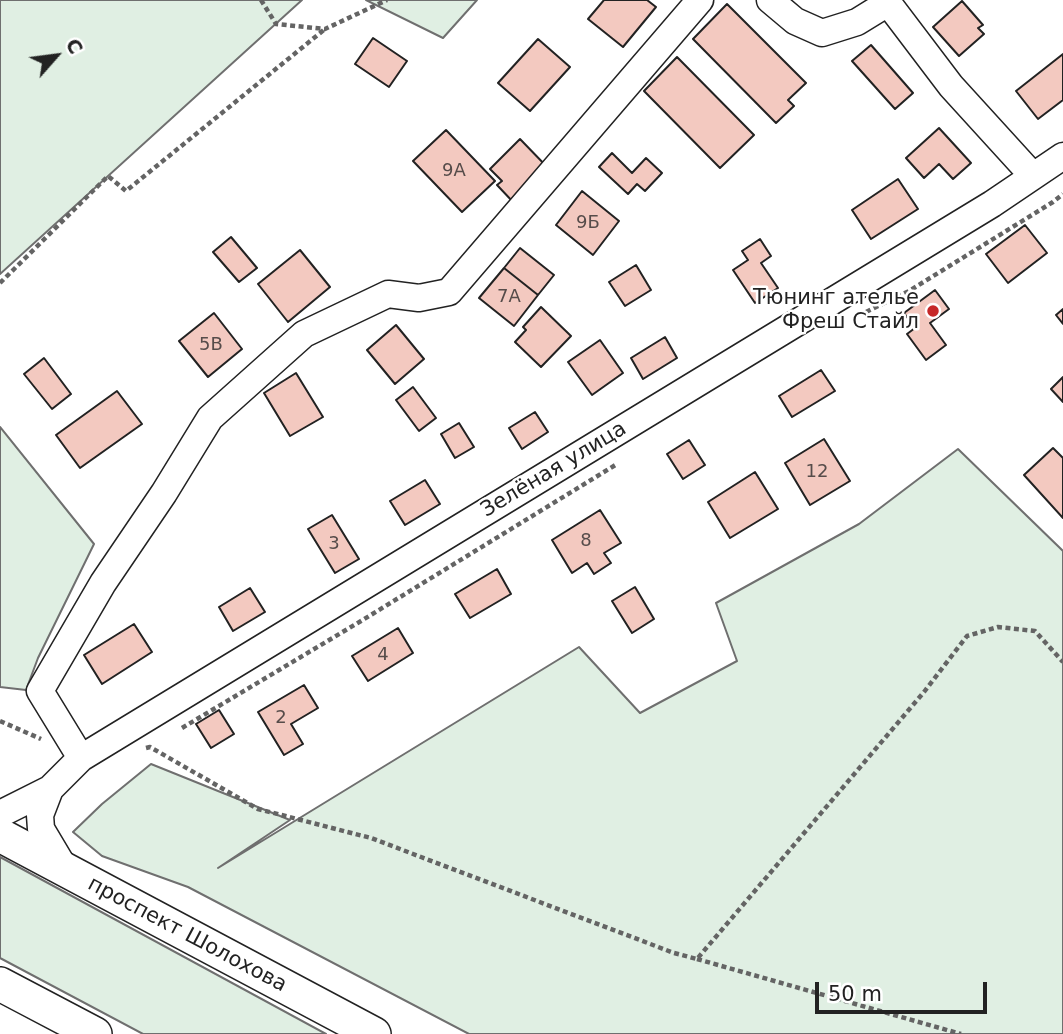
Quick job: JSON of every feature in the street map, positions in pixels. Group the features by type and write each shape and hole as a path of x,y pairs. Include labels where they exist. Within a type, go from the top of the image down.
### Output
{"main road":[{"name":"проспект Шолохова","path":"0,835 374,1034"},
{"path":"0,984 95,1034"}],"street":[{"path":"81,758 40,691 103,583 211,418 304,334 388,294 419,298 449,292 700,0"},
{"path":"770,0 795,21 822,33 857,22 888,3 951,86 1033,176"},
{"name":"Зелёная улица","path":"0,814 50,789 81,758 945,233 1063,156"},
{"name":"Зелёная улица","path":"50,789 40,815 41,829 66,871"}],"path":[{"path":"261,0 276,24 325,29"},
{"path":"0,283 108,176 126,191 325,29 387,0"},
{"path":"697,959 924,692 967,636 998,627 1035,631 1063,662"},
{"path":"136,749 150,747 258,809 371,838 674,953 961,1034"}],"green space":[{"path":"0,0 302,0 0,274"},
{"path":"366,0 477,0 443,38"},
{"path":"0,427 94,544 38,658 26,690 0,687"},
{"path":"958,449 1063,551 1063,1034 469,1034 188,887 102,856 73,832 151,764 290,820 218,868 579,647 640,713 737,661 716,603 859,524"},
{"path":"0,857 326,1034 143,1034 0,958"}],"building":[{"path":"604,0 647,0 656,7 623,47 588,19"},
{"path":"962,1 983,25 978,28 984,34 959,56 933,27"},
{"path":"727,4 806,83 788,100 794,106 776,123 693,39"},
{"path":"373,38 407,61 389,87 355,64"},
{"path":"538,39 570,67 530,111 498,83"},
{"path":"871,45 913,93 895,109 852,61"},
{"path":"1063,54 1063,100 1038,119 1016,91"},
{"path":"677,57 754,135 720,168 644,91"},
{"path":"939,128 971,163 953,179 939,164 924,178 906,158"},
{"path":"446,130 495,181 462,212 413,161"},
{"path":"520,139 549,169 514,203 497,185 502,181 490,169"},
{"path":"612,153 632,173 646,158 662,173 645,191 637,184 628,194 599,167"},
{"path":"898,179 918,209 871,239 852,210"},
{"path":"582,191 619,221 593,255 556,225"},
{"path":"1025,225 1047,253 1008,283 986,254"},
{"path":"231,237 257,268 239,282 213,252"},
{"path":"760,239 771,256 761,263 778,288 755,303 733,270 748,260 742,251"},
{"path":"520,248 554,275 538,295 504,268"},
{"path":"300,250 330,287 288,322 258,284"},
{"path":"636,265 651,290 625,306 609,282"},
{"path":"504,268 538,295 514,326 479,298"},
{"path":"935,290 949,309 930,323 946,345 926,360 907,334 915,328 904,313"},
{"path":"541,307 571,336 541,367 515,342 526,330 523,327"},
{"path":"1063,309 1063,324 1056,315"},
{"path":"214,313 242,349 208,377 179,341"},
{"path":"396,325 424,359 395,384 367,350"},
{"path":"665,337 677,358 643,379 631,358"},
{"path":"600,340 623,373 592,395 568,362"},
{"path":"44,358 71,394 52,409 24,374"},
{"path":"821,370 835,391 792,417 779,396"},
{"path":"296,373 323,417 290,436 264,393"},
{"path":"1063,377 1063,402 1051,389"},
{"path":"413,387 436,418 419,431 396,400"},
{"path":"117,391 142,424 80,468 56,435"},
{"path":"535,412 548,432 522,449 509,428"},
{"path":"459,423 474,447 455,458 441,434"},
{"path":"824,439 850,481 810,505 785,463"},
{"path":"689,440 705,465 683,479 667,454"},
{"path":"1053,448 1063,458 1063,518 1024,475"},
{"path":"755,472 778,509 730,538 708,502"},
{"path":"425,480 440,504 405,525 390,501"},
{"path":"600,510 621,543 604,553 611,563 594,574 587,563 572,573 552,540"},
{"path":"332,515 359,559 335,573 308,529"},
{"path":"497,569 511,594 470,618 455,594"},
{"path":"635,587 654,619 632,633 612,601"},
{"path":"250,588 265,612 233,631 219,607"},
{"path":"134,624 152,652 102,684 84,655"},
{"path":"398,628 413,653 368,681 352,656"},
{"path":"304,685 318,708 291,724 303,744 284,755 258,712"},
{"path":"219,710 234,734 211,748 196,724"}],"place":[{"name":"Тюнинг ателье Фреш Стайл","path":"933,311"}]}
